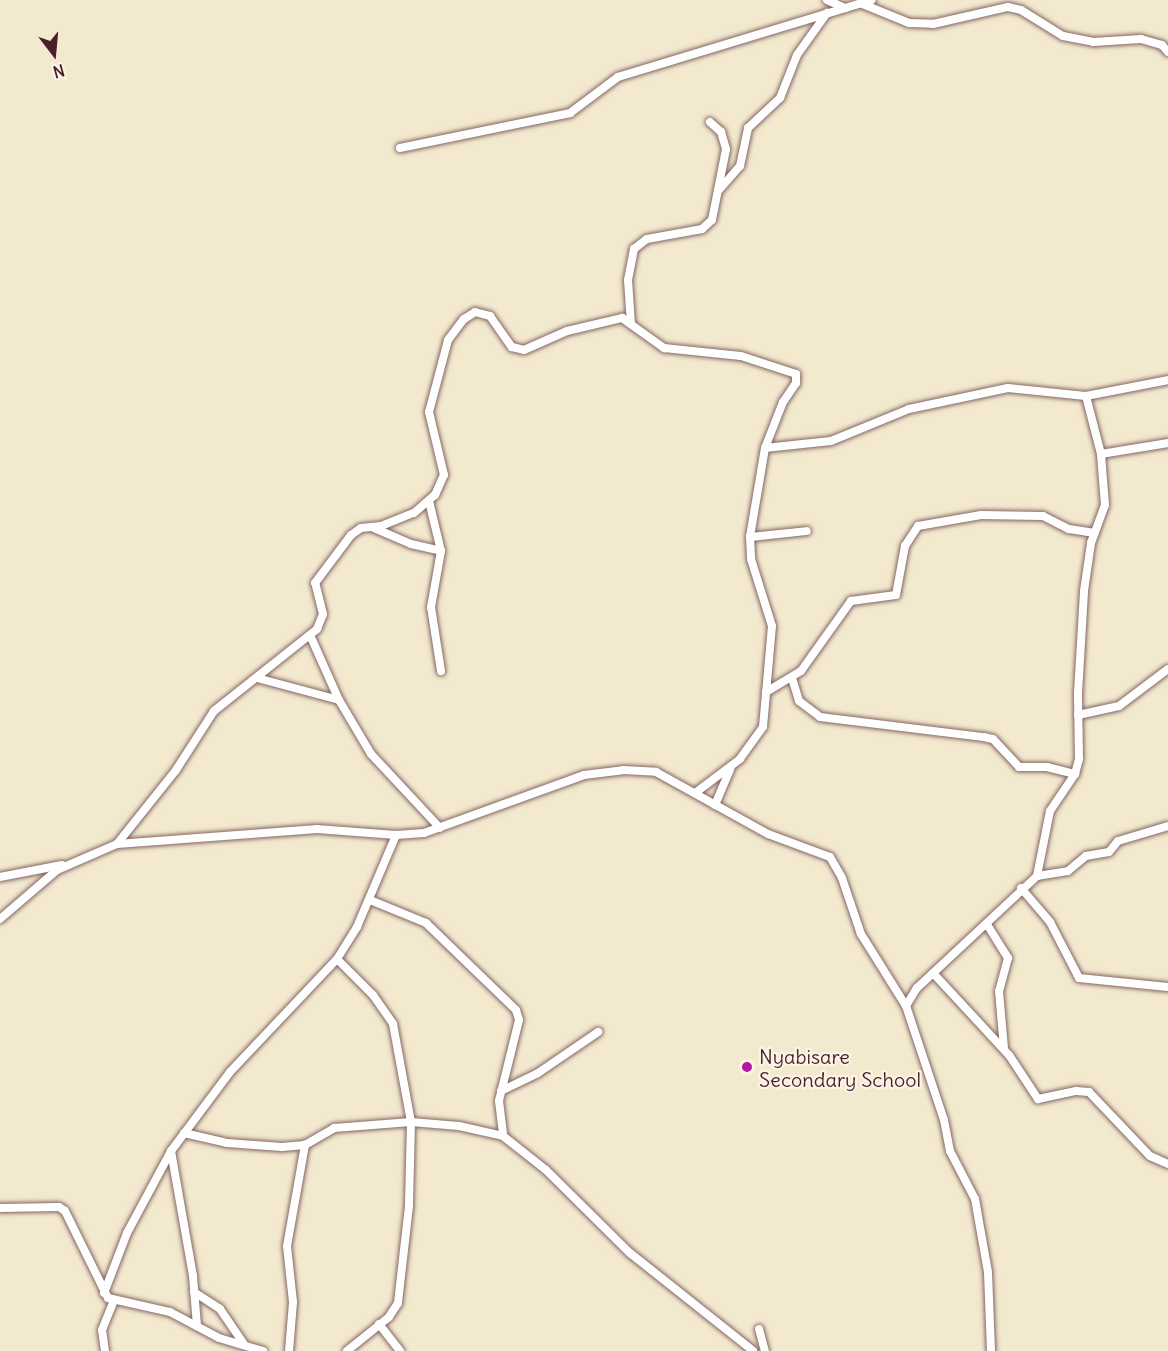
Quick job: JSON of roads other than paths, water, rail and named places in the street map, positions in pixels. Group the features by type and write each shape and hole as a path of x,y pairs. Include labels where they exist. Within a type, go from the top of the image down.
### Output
{"street":[{"path":"827,0 844,8"},
{"path":"400,148 570,113 618,77 872,0"},
{"path":"860,3 909,23 933,24 1008,7 1021,10 1063,36 1094,42 1141,39 1162,45 1168,52"},
{"path":"719,190 740,166 748,128 780,98 797,55 827,13"},
{"path":"631,324 628,280 634,249 647,238 682,234 708,225 719,190 726,149 721,132 710,122"},
{"path":"117,844 176,770 214,711 310,635 323,617 314,591 318,575 356,530 408,516 429,501 444,475 429,412 448,340 464,319 476,312 484,313 494,320 512,347 524,351 574,328 618,318 631,324 664,348 741,356 796,374 796,383 783,402 765,448 750,537 753,568 771,626 761,732 730,768 696,793"},
{"path":"765,448 831,441 909,409 1008,388 1086,396 1168,380"},
{"path":"1037,876 1050,811 1075,774 1079,759 1078,715 1084,600 1095,533 1104,514 1101,454 1086,396"},
{"path":"1101,454 1168,443"},
{"path":"429,501 441,551 431,607 441,671"},
{"path":"766,692 792,678 808,662 849,602 859,598 888,599 899,592 905,546 918,526 981,515 1034,516 1095,533"},
{"path":"373,527 411,544 441,551"},
{"path":"750,537 807,531"},
{"path":"310,635 339,700 370,754 440,828"},
{"path":"1078,715 1119,706 1168,669"},
{"path":"257,678 339,700"},
{"path":"792,678 799,701 820,717 984,737 993,740 1019,767 1075,774"},
{"path":"715,806 730,768"},
{"path":"0,877 69,864 117,844 317,829 396,835 440,828 604,772 656,772 768,834 830,857 842,878 861,934 906,1006 944,1120 950,1151 975,1199 988,1272 991,1351"},
{"path":"906,1006 909,996 933,972 988,926 1021,888 1037,876 1068,871 1086,856 1109,852 1118,841 1168,826"},
{"path":"104,1293 127,1233 171,1151 230,1072 337,959 370,900 396,835"},
{"path":"0,919 69,864"},
{"path":"1021,888 1050,922 1079,978 1168,987"},
{"path":"370,900 426,923 516,1010 519,1020 501,1091 498,1114 503,1136"},
{"path":"988,926 1008,958 999,991 1004,1049"},
{"path":"337,959 373,995 393,1024 411,1122 409,1206 400,1294 392,1314 347,1351"},
{"path":"933,972 1004,1049 1038,1099 1077,1091 1089,1092 1150,1156 1168,1164"},
{"path":"501,1091 537,1073 598,1032"},
{"path":"184,1133 226,1143 304,1145 334,1128 411,1122 459,1126 503,1136 546,1170 630,1252 753,1351"},
{"path":"289,1351 293,1302 287,1246 304,1145"},
{"path":"171,1151 194,1292 197,1326"},
{"path":"0,1208 46,1205 65,1211 104,1293 114,1301 170,1312 219,1338 263,1351"},
{"path":"194,1292 216,1305 244,1344"},
{"path":"105,1351 102,1330 114,1301"},
{"path":"379,1324 400,1351"},
{"path":"759,1329 765,1351"}],"place":[{"name":"Nyabisare Secondary School","path":"747,1067"}]}
